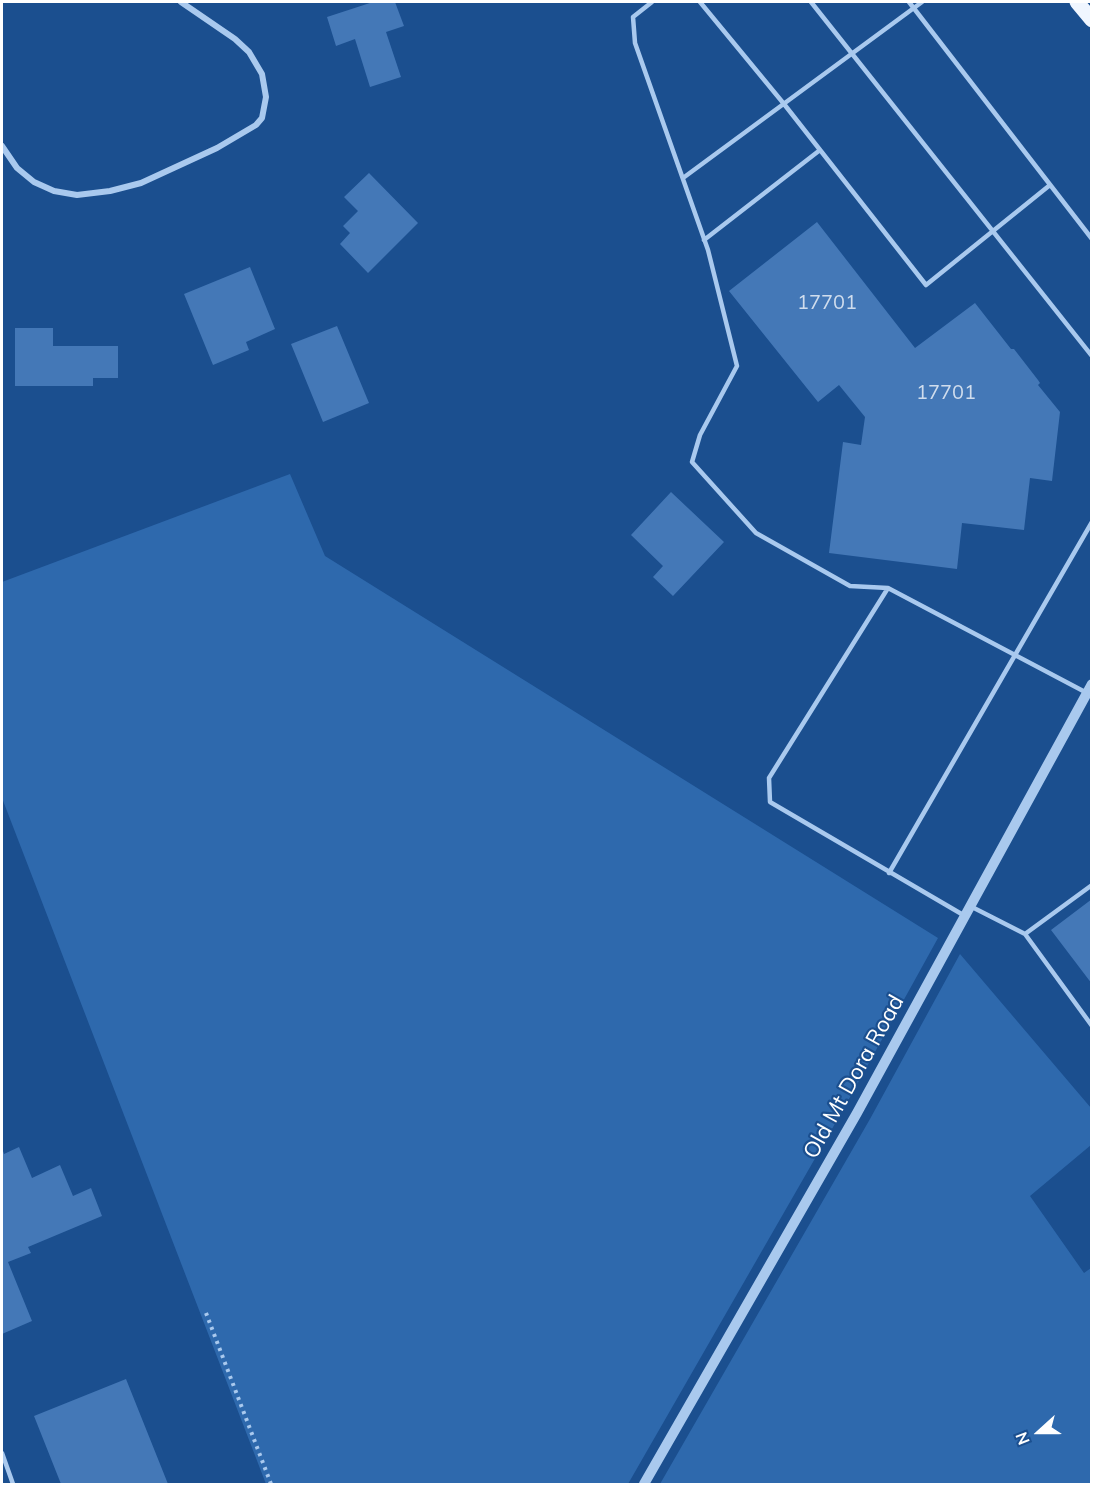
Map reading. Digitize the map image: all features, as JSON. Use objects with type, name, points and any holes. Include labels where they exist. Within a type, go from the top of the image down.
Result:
[{"type":"main road","points":[[1077,2],[1092,20]]},
{"type":"street","points":[[2,146],[17,168],[34,182],[54,191],[77,195],[110,192],[141,183],[217,148],[256,125],[262,117],[266,97],[262,74],[249,52],[235,39],[181,2]]},
{"type":"street","name":"Old Mt Dora Road","points":[[644,1485],[857,1113],[1089,688]]},
{"type":"lane","points":[[652,2],[633,17],[635,43],[704,240],[737,366],[699,435],[692,462],[756,533],[850,586],[888,588],[1015,654],[1089,688]]},
{"type":"lane","points":[[700,2],[784,104],[926,285],[1050,184]]},
{"type":"lane","points":[[811,2],[1092,356]]},
{"type":"lane","points":[[909,2],[1092,239]]},
{"type":"lane","points":[[683,178],[922,2]]},
{"type":"lane","points":[[704,240],[820,150]]},
{"type":"lane","points":[[889,873],[1092,522]]},
{"type":"lane","points":[[888,588],[769,778],[770,802],[889,873],[968,911],[1025,934],[1092,1026]]},
{"type":"lane","points":[[1025,934],[1092,885]]},
{"type":"lane","points":[[2,1453],[13,1485]]},
{"type":"path","points":[[206,1313],[270,1485]]},
{"type":"shaded area","points":[[290,474],[325,556],[938,938],[844,1108],[628,1484],[266,1484],[2,798],[2,582]]},
{"type":"shaded area","points":[[960,954],[1091,1108],[1091,1145],[1030,1196],[1084,1273],[1091,1268],[1091,1484],[660,1484],[870,1119]]},
{"type":"building","points":[[373,2],[395,2],[404,26],[386,32],[401,77],[370,87],[355,39],[336,46],[327,17]]},
{"type":"building","points":[[369,173],[418,223],[368,273],[340,244],[350,233],[343,226],[358,211],[344,197]]},
{"type":"building","points":[[817,222],[915,348],[975,303],[1011,349],[1014,349],[1040,383],[1038,385],[1060,412],[1052,481],[1030,478],[1024,530],[962,523],[957,569],[829,553],[843,442],[861,445],[865,417],[839,385],[818,402],[729,291]]},
{"type":"building","points":[[250,267],[275,329],[246,342],[249,350],[213,365],[184,294]]},
{"type":"building","points":[[337,326],[369,403],[323,422],[291,344]]},
{"type":"building","points":[[15,328],[53,328],[53,346],[118,346],[118,378],[93,378],[93,386],[15,386]]},
{"type":"building","points":[[671,492],[724,542],[673,596],[653,577],[663,566],[631,535]]},
{"type":"building","points":[[1092,899],[1092,984],[1051,930]]},
{"type":"building","points":[[19,1147],[32,1178],[60,1165],[73,1196],[91,1188],[102,1216],[28,1247],[31,1253],[8,1262],[32,1321],[2,1334],[2,1148],[4,1154]]},
{"type":"building","points":[[126,1379],[168,1484],[61,1484],[34,1416]]}]
